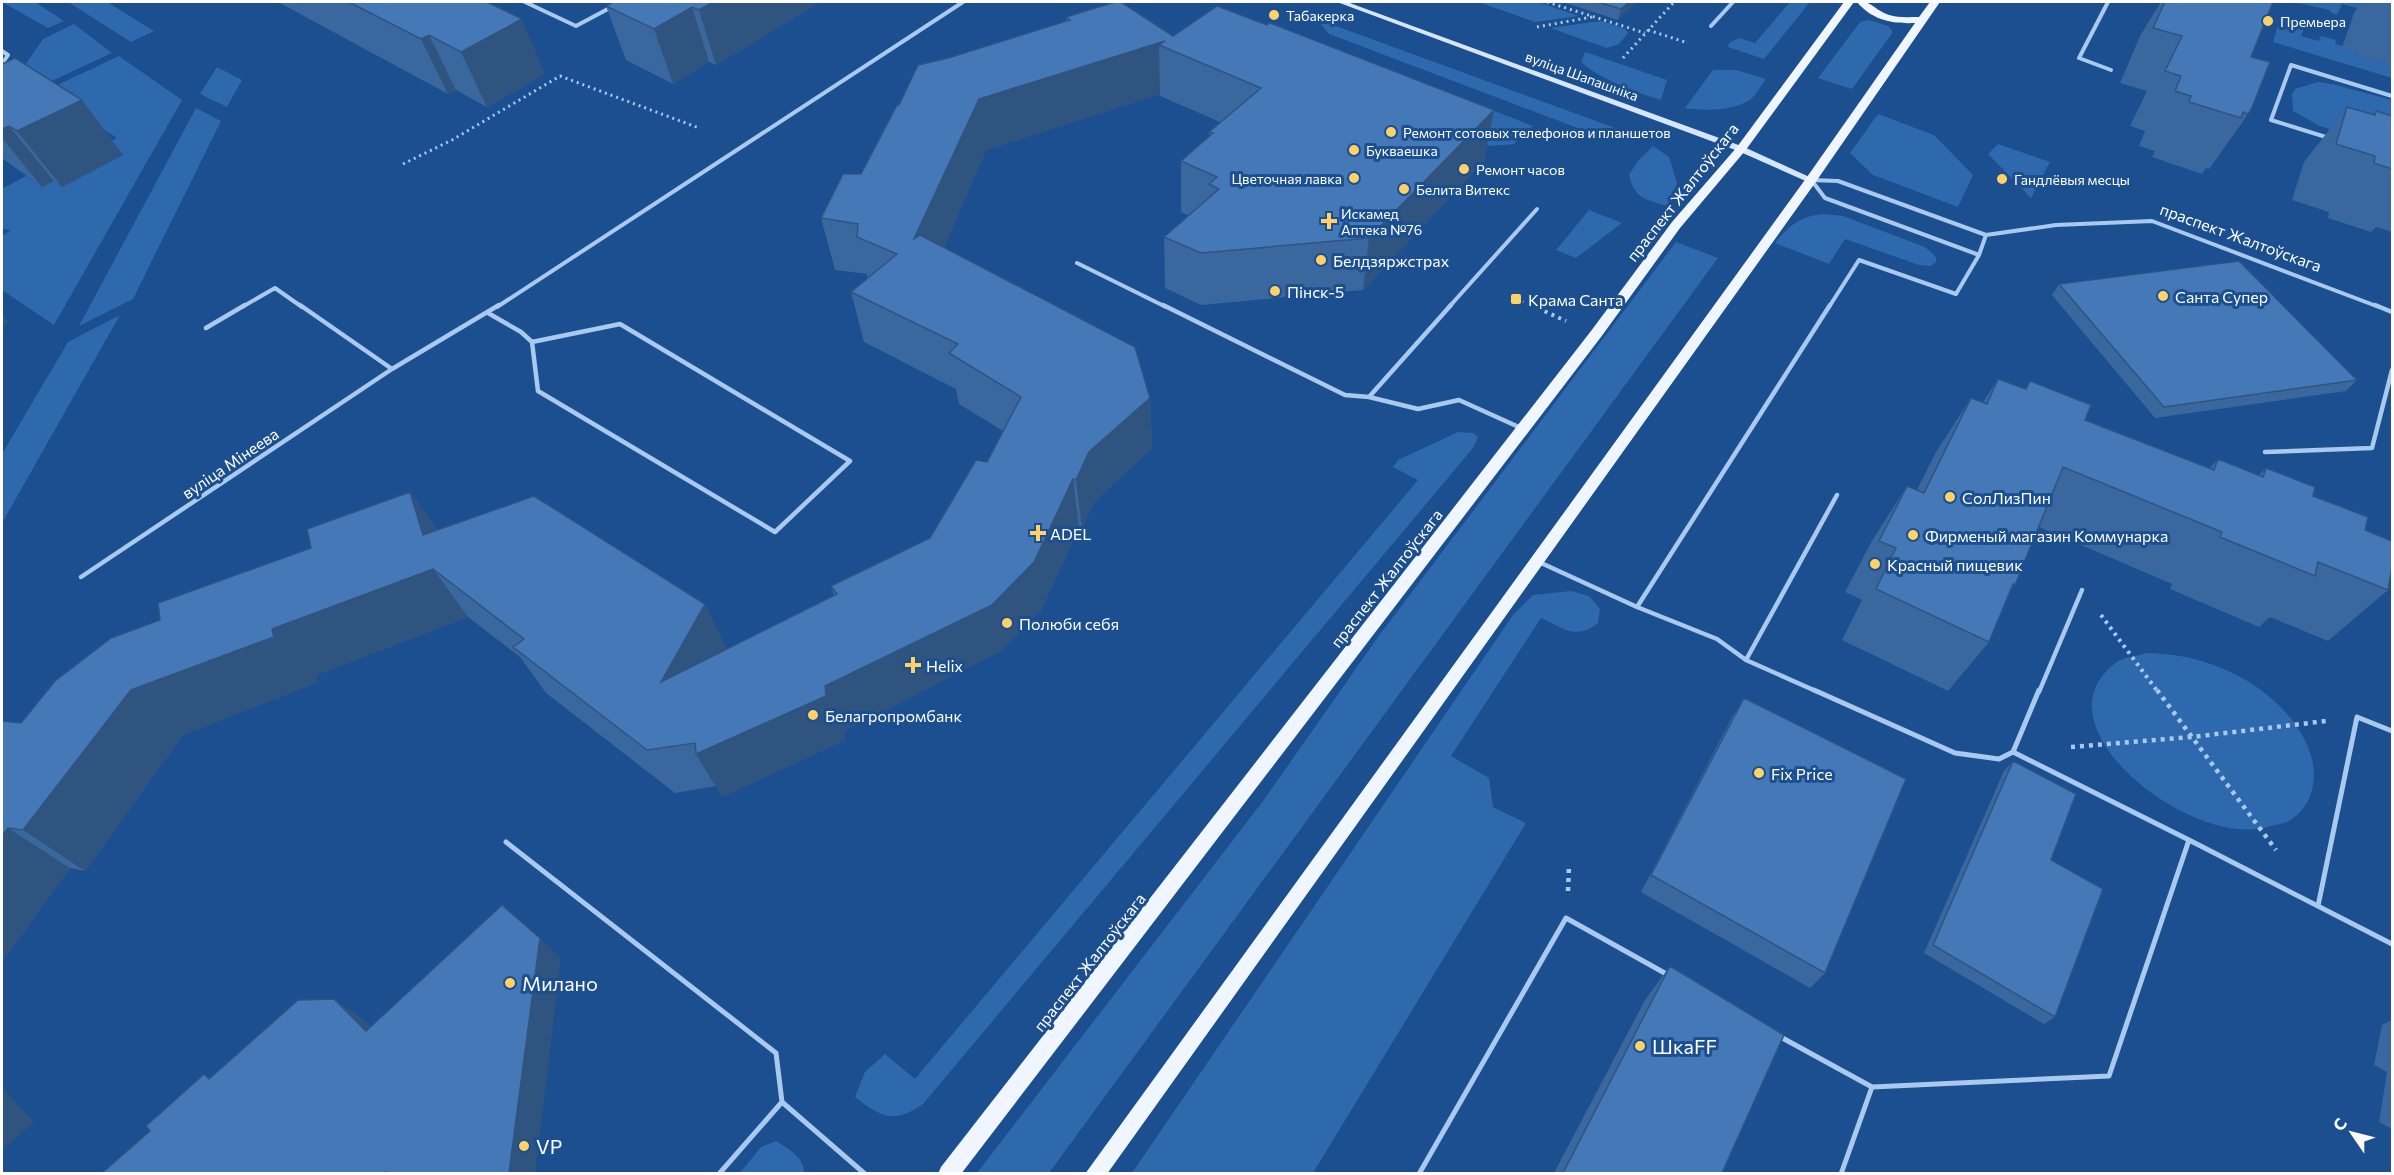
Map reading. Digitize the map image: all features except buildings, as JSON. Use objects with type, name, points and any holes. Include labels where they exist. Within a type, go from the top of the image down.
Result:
[{"type":"main road","name":"праспект Жалтоўскага","points":[[948,1173],[1596,334],[1676,225],[1740,149],[1849,2]]},
{"type":"main road","points":[[1862,2],[1875,15],[1897,21],[1922,20]]},
{"type":"main road","points":[[1095,1173],[1811,180],[1935,2]]},
{"type":"street","name":"вуліца Шапашніка","points":[[1341,2],[1740,149],[1811,180]]},
{"type":"lane","points":[[525,2],[576,26],[621,2]]},
{"type":"lane","name":"вуліца Мінеева","points":[[81,577],[392,369],[488,313],[963,2]]},
{"type":"lane","points":[[1712,26],[1733,2]]},
{"type":"lane","points":[[2108,2],[2079,58],[2111,70]]},
{"type":"lane","points":[[2,51],[8,55],[2,64]]},
{"type":"lane","points":[[2337,141],[2271,120],[2291,65],[2392,96]]},
{"type":"lane","points":[[1637,607],[1859,260],[1956,294],[1979,255],[1986,235],[1839,181],[1811,180]]},
{"type":"lane","points":[[1811,180],[1825,198],[1979,255]]},
{"type":"lane","points":[[1369,397],[1537,209]]},
{"type":"lane","name":"праспект Жалтоўскага","points":[[1986,235],[2056,225],[2151,221],[2392,312]]},
{"type":"lane","points":[[1077,263],[1345,395],[1369,397],[1418,409],[1459,400],[1523,429]]},
{"type":"lane","points":[[206,328],[275,288],[392,369]]},
{"type":"lane","points":[[488,313],[521,332],[532,342],[538,391],[775,532],[850,461],[620,324],[532,342]]},
{"type":"lane","points":[[2265,452],[2372,447],[2392,370]]},
{"type":"lane","points":[[1746,660],[1837,495]]},
{"type":"lane","points":[[1537,561],[1637,607],[1718,639],[1746,660],[1954,753],[1999,759],[2013,752],[2082,590]]},
{"type":"lane","points":[[2318,906],[2357,717],[2392,731]]},
{"type":"lane","points":[[2013,752],[2392,944]]},
{"type":"lane","points":[[1770,1031],[1872,1087],[2109,1076],[2189,840]]},
{"type":"lane","points":[[506,842],[776,1053],[782,1102],[865,1173]]},
{"type":"lane","points":[[1419,1173],[1566,918],[1678,980]]},
{"type":"lane","points":[[1841,1173],[1872,1087]]},
{"type":"lane","points":[[719,1173],[782,1102]]},
{"type":"path","points":[[1547,2],[1645,33]]},
{"type":"path","points":[[1623,58],[1674,2]]},
{"type":"path","points":[[1537,27],[1594,17]]},
{"type":"path","points":[[404,164],[452,140],[560,76],[699,128]]},
{"type":"path","points":[[1516,299],[1596,334]]},
{"type":"path","points":[[2082,590],[2283,859]]},
{"type":"path","points":[[2013,752],[2192,737],[2357,717]]},
{"type":"shaded area","points":[[2,2],[35,2],[64,21],[48,28]]},
{"type":"shaded area","points":[[68,2],[107,2],[154,31],[131,42]]},
{"type":"shaded area","points":[[1478,2],[1538,2],[1579,16],[1535,22]]},
{"type":"shaded area","points":[[1790,2],[1810,2],[1764,59],[1728,47],[1729,43],[1739,38],[1755,43]]},
{"type":"shaded area","points":[[2293,2],[2361,2],[2374,5],[2372,12],[2342,4],[2337,15],[2330,10]]},
{"type":"shaded area","points":[[1869,20],[1888,26],[1893,32],[1852,89],[1818,78],[1860,22]]},
{"type":"shaded area","points":[[1601,21],[1625,29],[1628,33],[1619,44],[1607,48],[1550,28]]},
{"type":"shaded area","points":[[1325,22],[1629,133],[1620,139],[1607,139],[1329,34],[1321,24]]},
{"type":"shaded area","points":[[2279,22],[2304,29],[2301,36],[2319,41],[2321,36],[2336,40],[2335,44],[2357,50],[2356,55],[2392,66],[2392,78],[2273,42]]},
{"type":"shaded area","points":[[74,24],[112,53],[2,104],[2,99],[43,39]]},
{"type":"shaded area","points":[[1585,52],[1667,80],[1661,100],[1598,74],[1581,62]]},
{"type":"shaded area","points":[[119,56],[182,100],[54,325],[2,290],[2,236],[11,230],[2,229],[2,189],[26,176],[42,187],[54,181],[62,187],[123,155],[106,144],[117,138],[94,123],[2,111]]},
{"type":"shaded area","points":[[217,67],[242,80],[227,107],[200,94]]},
{"type":"shaded area","points":[[1713,70],[1736,70],[1766,79],[1751,99],[1737,106],[1710,110],[1685,108]]},
{"type":"shaded area","points":[[2318,82],[2392,100],[2392,148],[2320,126],[2293,111],[2292,94],[2295,89]]},
{"type":"shaded area","points":[[1435,88],[1533,126],[1514,144],[1490,146],[1456,134]]},
{"type":"shaded area","points":[[196,108],[221,121],[133,299],[79,326]]},
{"type":"shaded area","points":[[1878,114],[1934,135],[1973,175],[1958,207],[1873,175],[1850,153]]},
{"type":"shaded area","points":[[1998,144],[2050,162],[2031,198],[1988,154]]},
{"type":"shaded area","points":[[1653,146],[1669,157],[1677,183],[1667,206],[1638,194],[1629,175],[1637,162]]},
{"type":"shaded area","points":[[1589,210],[1622,223],[1576,258],[1556,250]]},
{"type":"shaded area","points":[[1823,214],[1843,216],[1925,247],[1936,257],[1936,262],[1931,266],[1919,265],[1845,239],[1829,264],[1775,243],[1796,223],[1808,217]]},
{"type":"shaded area","points":[[1676,242],[1718,258],[1049,1173],[977,1173],[1263,801],[1378,637]]},
{"type":"shaded area","points":[[120,315],[2,523],[2,454],[68,342]]},
{"type":"shaded area","points":[[1458,432],[1473,433],[1478,437],[1473,448],[923,1104],[904,1114],[888,1116],[873,1110],[855,1097],[865,1072],[885,1054],[915,1079],[1418,480],[1393,467],[1398,460]]},
{"type":"shaded area","points":[[1571,591],[1589,596],[1600,609],[1598,623],[1576,632],[1563,629],[1541,618],[1451,756],[1489,778],[1493,807],[1526,823],[1313,1173],[1132,1173],[1513,615],[1533,595]]},
{"type":"shaded area","points":[[2147,653],[2184,657],[2219,667],[2256,687],[2284,711],[2306,742],[2312,758],[2314,776],[2310,797],[2296,816],[2287,822],[2267,827],[2235,829],[2199,819],[2163,801],[2131,776],[2106,747],[2093,717],[2095,688],[2117,662]]},
{"type":"shaded area","points":[[776,1141],[799,1158],[804,1173],[740,1173],[761,1147]]},
{"type":"place","name":"Табакерка","points":[[1274,15]]},
{"type":"place","name":"Премьера","points":[[2268,21]]},
{"type":"place","name":"Ремонт сотовых телефонов и планшетов","points":[[1391,132]]},
{"type":"place","name":"Букваешка","points":[[1354,150]]},
{"type":"place","name":"Ремонт часов","points":[[1464,169]]},
{"type":"place","name":"Цветочная лавка","points":[[1354,178]]},
{"type":"place","name":"Гандлёвыя месцы","points":[[2002,179]]},
{"type":"place","name":"Белита Витекс","points":[[1404,189]]},
{"type":"place","name":"Искамед Аптека №76","points":[[1329,221]]},
{"type":"place","name":"Белдзяржстрах","points":[[1321,260]]},
{"type":"place","name":"Пінск-5","points":[[1275,291]]},
{"type":"place","name":"Санта Супер","points":[[2163,296]]},
{"type":"place","name":"Крама Санта","points":[[1516,299]]},
{"type":"place","name":"СолЛизПин","points":[[1950,497]]},
{"type":"place","name":"ADEL","points":[[1038,533]]},
{"type":"place","name":"Фирменый магазин Коммунарка","points":[[1913,535]]},
{"type":"place","name":"Красный пищевик","points":[[1875,564]]},
{"type":"place","name":"Полюби себя","points":[[1007,623]]},
{"type":"place","name":"Helix","points":[[913,665]]},
{"type":"place","name":"Белагропромбанк","points":[[813,715]]},
{"type":"place","name":"Fix Price","points":[[1759,773]]},
{"type":"place","name":"Милано","points":[[510,983]]},
{"type":"place","name":"ШкаFF","points":[[1640,1046]]},
{"type":"place","name":"VP","points":[[524,1146]]}]
